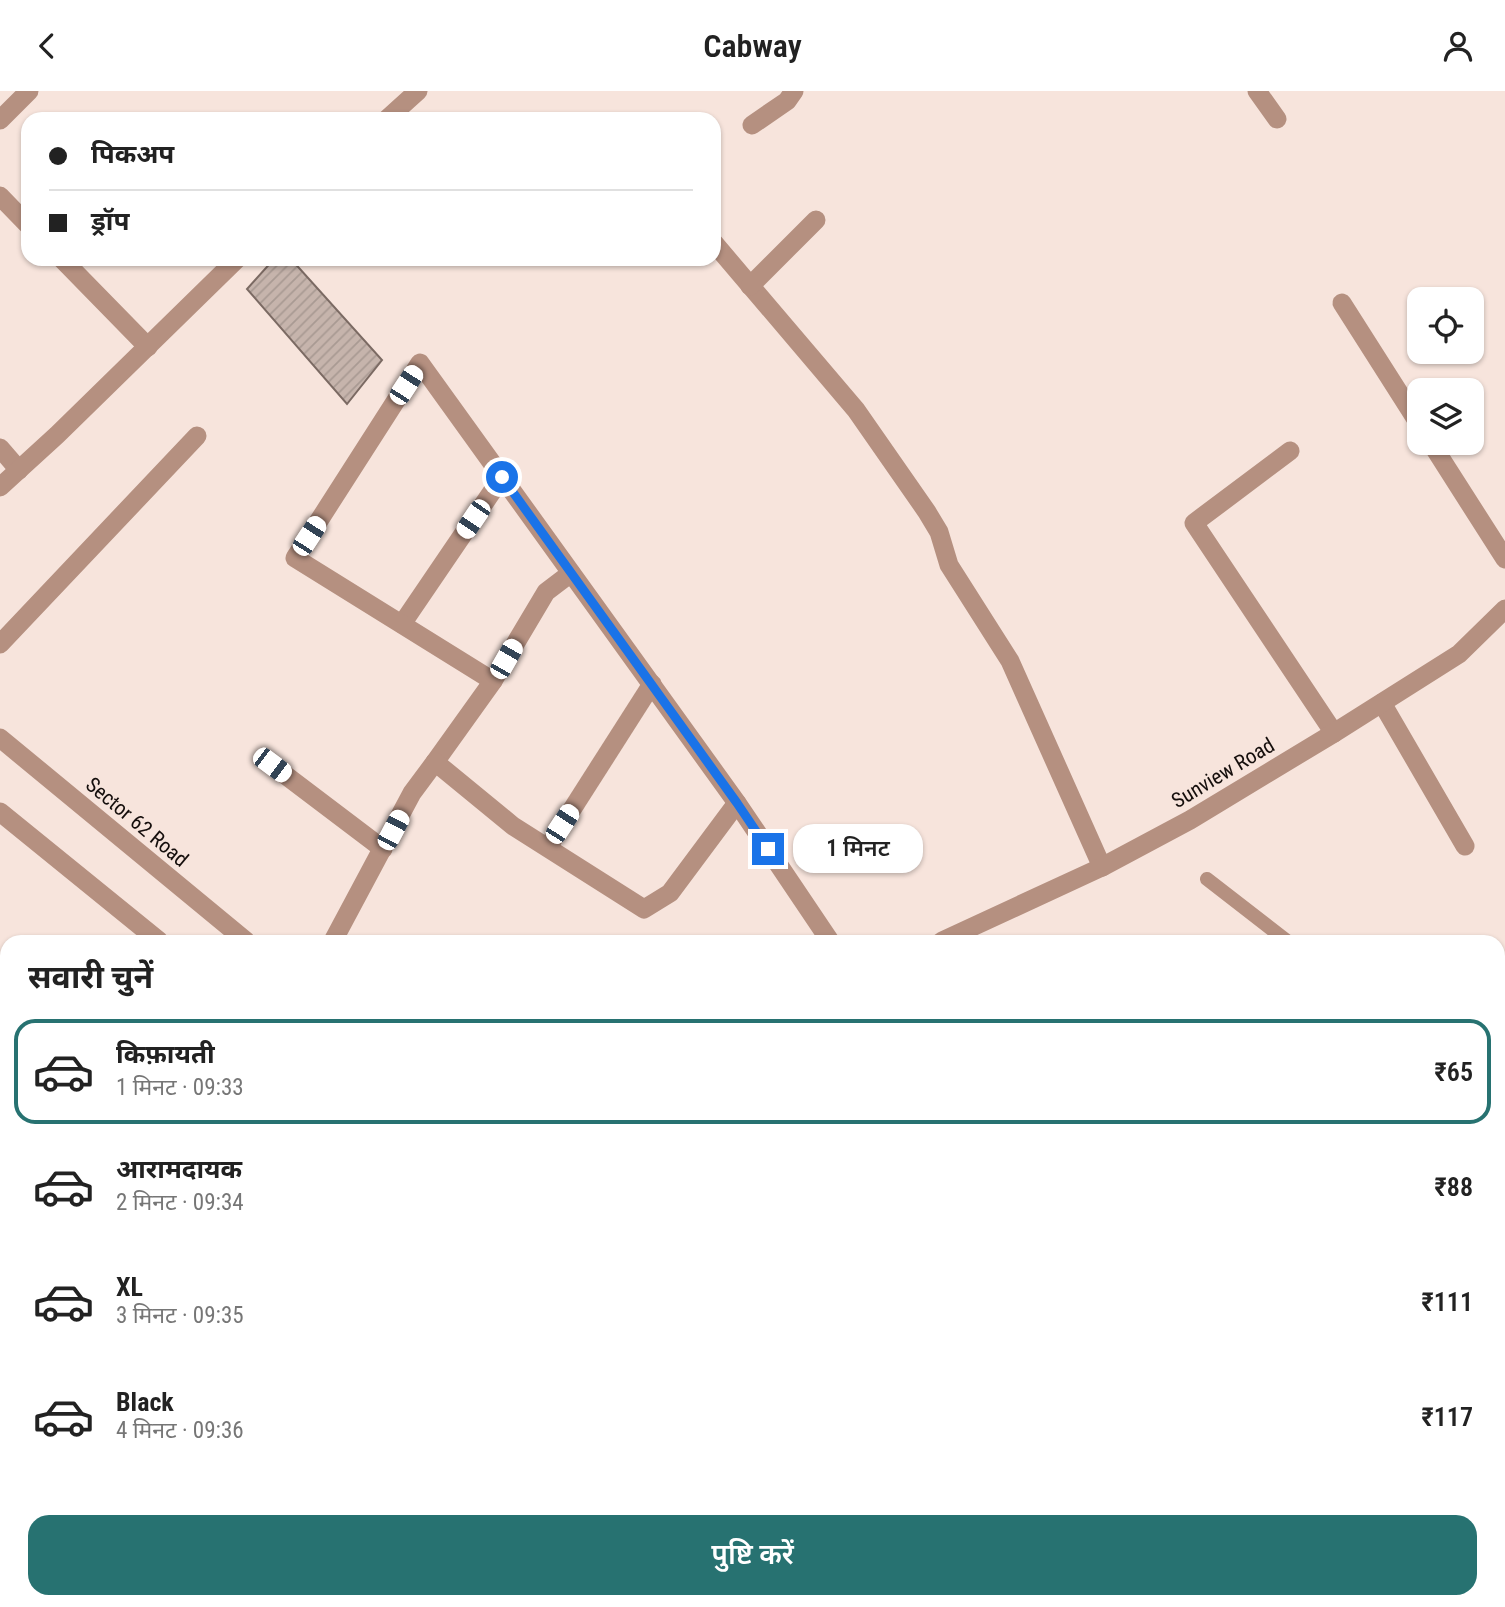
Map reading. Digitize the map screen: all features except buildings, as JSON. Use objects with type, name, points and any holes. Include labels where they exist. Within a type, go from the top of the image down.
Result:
[{"type":"street","points":[[0,120],[29,91]]},
{"type":"street","points":[[395,112],[418,91]]},
{"type":"street","points":[[752,125],[787,101],[794,91]]},
{"type":"street","points":[[1257,91],[1277,119]]},
{"type":"street","points":[[0,197],[21,218]]},
{"type":"street","points":[[750,286],[816,220]]},
{"type":"street","points":[[721,251],[856,410],[928,512],[939,532],[949,565],[1010,661],[1102,867]]},
{"type":"street","points":[[68,266],[148,347]]},
{"type":"street","points":[[0,487],[230,266]]},
{"type":"street","points":[[1342,303],[1407,405]]},
{"type":"street","points":[[493,681],[295,558],[420,363],[737,803],[826,935]]},
{"type":"street","points":[[0,645],[197,436]]},
{"type":"street","points":[[0,448],[19,470]]},
{"type":"street","points":[[1290,451],[1194,523],[1334,733]]},
{"type":"street","points":[[1439,455],[1505,559]]},
{"type":"street","points":[[402,624],[502,477]]},
{"type":"street","points":[[336,935],[412,793],[493,681],[546,592],[571,573]]},
{"type":"street","name":"Sunview Road","points":[[955,935],[1102,867],[1190,820],[1459,654],[1505,609]]},
{"type":"street","points":[[548,847],[652,684]]},
{"type":"street","points":[[1382,703],[1465,846]]},
{"type":"street","name":"Sector 62 Road","points":[[0,738],[239,935]]},
{"type":"street","points":[[435,762],[513,825],[644,909],[670,893],[737,803]]},
{"type":"street","points":[[272,765],[383,849]]},
{"type":"street","points":[[0,811],[152,935]]},
{"type":"lane","points":[[1207,879],[1279,935]]},
{"type":"route","points":[[502,477],[768,849]]}]
